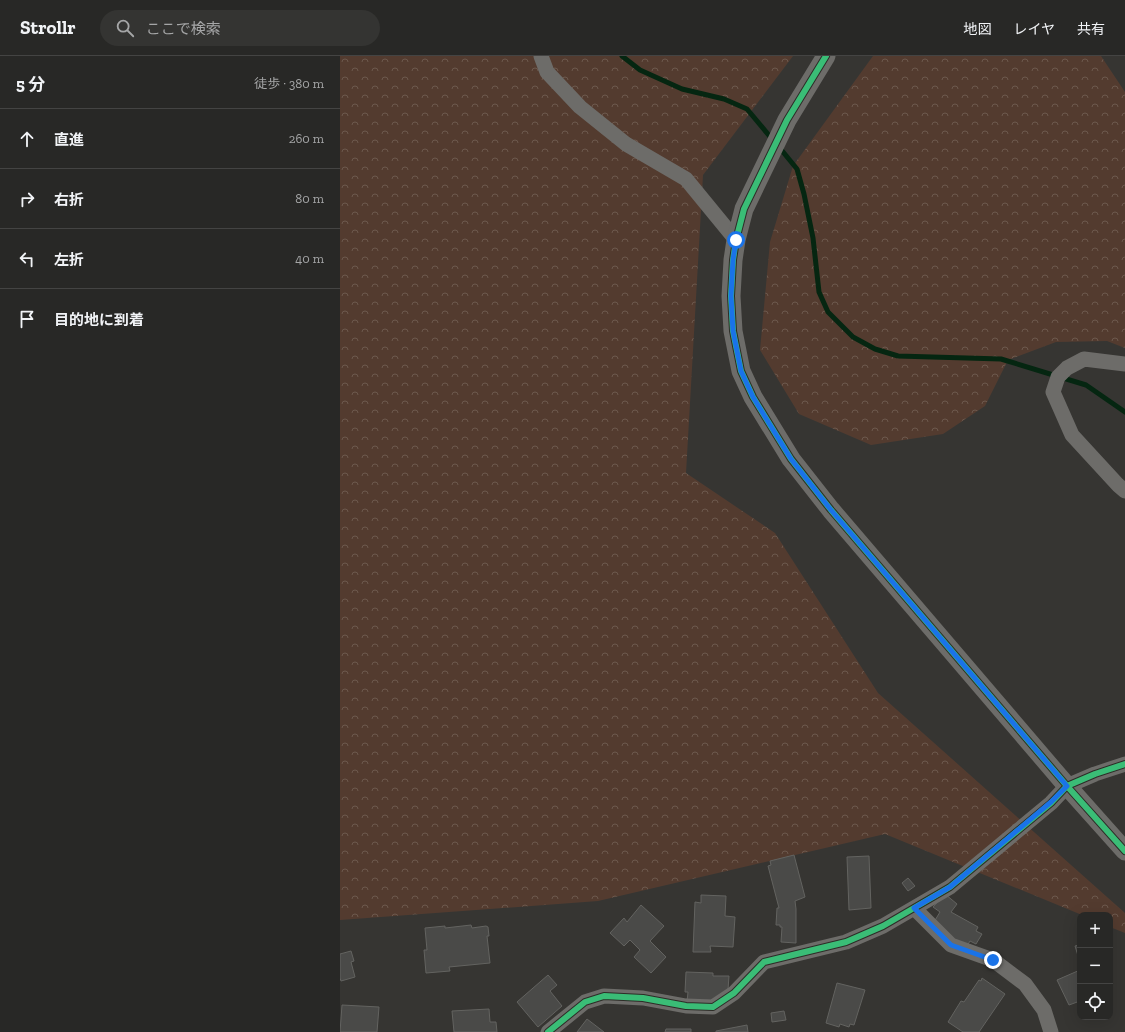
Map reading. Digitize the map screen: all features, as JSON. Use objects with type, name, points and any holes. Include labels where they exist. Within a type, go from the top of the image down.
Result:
[{"type":"street","points":[[541,56],[547,72],[580,107],[626,144],[686,179],[736,240]]},
{"type":"street","points":[[826,56],[787,120],[744,209],[736,240],[733,260],[731,296],[733,331],[741,371],[753,397],[791,459],[831,510],[1067,786],[1125,851]]},
{"type":"street","points":[[1125,364],[1084,359],[1068,368],[1058,378],[1053,392],[1072,436],[1125,491]]},
{"type":"street","points":[[548,1032],[585,1002],[604,996],[643,998],[686,1006],[713,1007],[734,993],[764,962],[846,942],[883,926],[950,887],[1051,802],[1067,786],[1095,774],[1125,764]]},
{"type":"street","points":[[914,908],[951,945],[993,960],[1025,984],[1044,1010],[1051,1032]]},
{"type":"green space","points":[[340,56],[793,56],[703,175],[686,473],[775,533],[878,693],[1125,913],[1125,933],[1113,928],[1113,912],[1077,913],[885,834],[598,901],[340,920]]},
{"type":"green space","points":[[873,56],[1101,56],[1125,92],[1125,348],[1107,341],[1056,342],[1008,360],[985,406],[943,434],[871,445],[799,414],[760,350],[770,242],[793,166]]},
{"type":"building","points":[[794,855],[805,897],[795,901],[796,943],[781,942],[782,927],[780,927],[780,925],[776,925],[777,908],[779,908],[768,866],[771,865],[770,861]]},
{"type":"building","points":[[869,856],[871,908],[849,910],[847,857]]},
{"type":"building","points":[[908,878],[915,886],[908,891],[902,883]]},
{"type":"building","points":[[945,894],[957,904],[951,912],[978,927],[976,931],[982,934],[976,944],[970,941],[967,946],[931,927],[940,912],[933,907]]},
{"type":"building","points":[[701,895],[726,896],[725,916],[735,917],[733,947],[710,946],[711,952],[693,952],[695,902],[701,903]]},
{"type":"building","points":[[641,905],[664,926],[650,941],[666,957],[651,973],[634,957],[640,950],[630,940],[624,946],[610,933],[624,918],[627,922]]},
{"type":"building","points":[[471,925],[472,928],[488,927],[489,936],[487,936],[490,963],[449,967],[450,971],[426,973],[424,950],[427,950],[425,928],[445,926],[445,928]]},
{"type":"building","points":[[351,951],[354,961],[351,962],[355,977],[341,981],[340,954]]},
{"type":"building","points":[[1077,971],[1077,1002],[1069,1005],[1057,980]]},
{"type":"building","points":[[686,972],[713,973],[713,976],[729,976],[727,1003],[687,1002],[688,992],[685,992]]},
{"type":"building","points":[[548,975],[557,985],[550,991],[562,1006],[538,1027],[517,1002]]},
{"type":"building","points":[[982,978],[1005,994],[979,1032],[963,1032],[948,1022],[961,1001],[964,1002]]},
{"type":"building","points":[[837,983],[865,990],[854,1025],[850,1024],[849,1027],[840,1024],[839,1027],[826,1023]]},
{"type":"building","points":[[342,1005],[379,1007],[377,1032],[340,1032]]},
{"type":"building","points":[[489,1009],[490,1022],[496,1022],[497,1032],[454,1032],[452,1011]]},
{"type":"building","points":[[784,1011],[786,1020],[772,1022],[771,1013]]},
{"type":"building","points":[[587,1019],[604,1032],[577,1032]]},
{"type":"building","points":[[747,1025],[748,1032],[716,1032],[716,1031]]},
{"type":"building","points":[[666,1029],[691,1029],[691,1032],[665,1032]]},
{"type":"waterway","points":[[622,56],[640,70],[682,89],[724,99],[747,109],[772,139]]},
{"type":"waterway","points":[[779,147],[797,169],[804,194],[813,238],[819,292],[828,312],[853,337],[875,349],[898,356],[1001,359],[1086,385],[1125,412]]},
{"type":"cycle path","points":[[826,56],[787,120],[744,209],[736,240],[733,260],[731,296],[733,331],[741,371],[753,397],[791,459],[831,510],[1067,786],[1125,851]]},
{"type":"cycle path","points":[[548,1032],[585,1002],[604,996],[643,998],[686,1006],[713,1007],[734,993],[764,962],[846,942],[883,926],[950,887],[1051,803],[1067,786],[1095,774],[1125,764]]},
{"type":"route","points":[[736,240],[733,260],[731,296],[733,331],[741,371],[753,397],[791,459],[831,510],[1067,786],[1051,802],[950,887],[914,908],[951,945],[993,960]]}]
